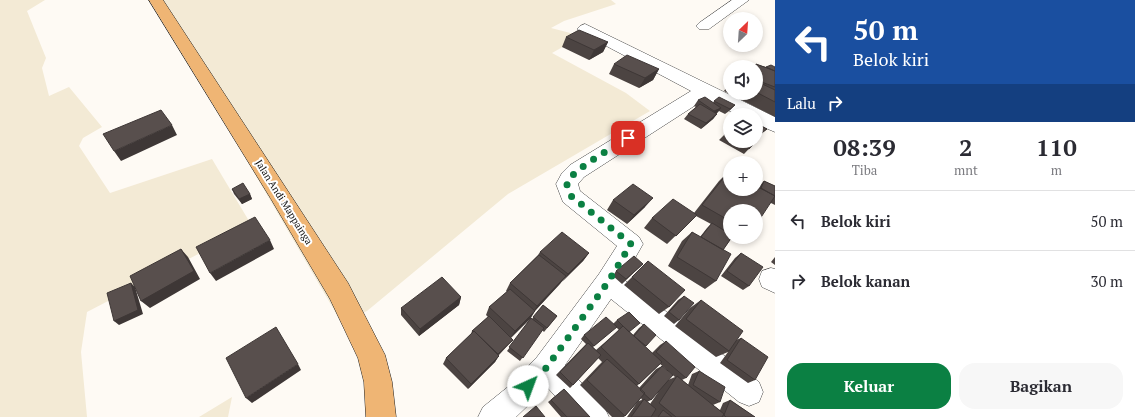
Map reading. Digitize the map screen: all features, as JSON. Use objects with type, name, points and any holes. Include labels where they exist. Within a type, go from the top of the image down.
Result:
[{"type":"main road","name":"Jalan Andi Mappainga","points":[[156,0],[279,193],[339,291],[360,330],[370,355],[378,382],[380,417]]},
{"type":"street","points":[[704,26],[742,0]]},
{"type":"street","points":[[585,29],[739,108]]},
{"type":"street","points":[[493,417],[519,396],[547,367],[608,282],[631,244],[571,196],[567,184],[569,179],[577,171],[704,91]]},
{"type":"street","points":[[763,119],[775,125]]},
{"type":"street","points":[[608,282],[749,392]]},
{"type":"street","points":[[547,367],[594,417]]},
{"type":"shaded area","points":[[0,0],[45,0],[27,11],[46,58],[42,68],[49,96],[69,87],[102,127],[83,138],[79,146],[110,193],[212,159],[252,226],[87,312],[81,352],[87,417],[0,417]]},
{"type":"shaded area","points":[[162,0],[611,0],[616,4],[564,21],[551,28],[582,36],[552,53],[626,93],[650,111],[508,194],[367,311],[341,322],[238,145]]},
{"type":"shaded area","points":[[232,397],[228,417],[199,417]]},
{"type":"building","points":[[579,30],[608,42],[594,50],[566,37]]},
{"type":"building","points":[[627,55],[659,69],[645,78],[614,64]]},
{"type":"building","points":[[771,65],[775,67],[775,71],[766,67]]},
{"type":"building","points":[[763,67],[775,71],[775,87],[763,83]]},
{"type":"building","points":[[763,84],[775,90],[775,102],[763,96]]},
{"type":"building","points":[[705,97],[721,108],[714,111],[698,100]]},
{"type":"building","points":[[719,97],[735,105],[731,108],[728,108],[714,101]]},
{"type":"building","points":[[700,104],[717,114],[706,123],[688,114]]},
{"type":"building","points":[[161,110],[172,125],[114,151],[103,134]]},
{"type":"building","points":[[763,127],[767,129],[763,132]]},
{"type":"building","points":[[723,179],[723,196],[763,196],[763,190],[775,196],[763,214],[763,204],[723,204],[723,217],[702,205]]},
{"type":"building","points":[[764,181],[775,186],[775,196],[763,189]]},
{"type":"building","points":[[243,183],[250,194],[239,199],[232,189]]},
{"type":"building","points":[[633,184],[653,198],[634,215],[613,200]]},
{"type":"building","points":[[673,199],[697,215],[676,236],[652,218]]},
{"type":"building","points":[[255,217],[270,240],[210,273],[196,247]]},
{"type":"building","points":[[712,223],[723,230],[723,244],[727,244],[723,250],[701,237]]},
{"type":"building","points":[[562,232],[589,253],[568,274],[540,252]]},
{"type":"building","points":[[692,232],[731,254],[716,281],[677,257]]},
{"type":"building","points":[[181,249],[194,271],[141,301],[130,276]]},
{"type":"building","points":[[741,253],[763,267],[749,286],[727,271]]},
{"type":"building","points":[[539,255],[566,276],[537,306],[510,283]]},
{"type":"building","points":[[634,256],[643,264],[626,279],[616,271]]},
{"type":"building","points":[[648,261],[685,290],[669,307],[632,277]]},
{"type":"building","points":[[442,277],[461,297],[420,329],[401,308]]},
{"type":"building","points":[[131,283],[138,310],[114,321],[107,293]]},
{"type":"building","points":[[510,289],[535,311],[515,331],[489,307]]},
{"type":"building","points":[[684,296],[694,303],[679,320],[669,312]]},
{"type":"building","points":[[701,300],[743,331],[729,351],[686,319]]},
{"type":"building","points":[[543,305],[557,316],[547,328],[533,317]]},
{"type":"building","points":[[629,312],[640,323],[629,332],[617,320]]},
{"type":"building","points":[[489,316],[513,340],[498,354],[474,331],[472,331]]},
{"type":"building","points":[[606,317],[617,327],[594,346],[584,335]]},
{"type":"building","points":[[531,318],[544,328],[523,358],[509,347]]},
{"type":"building","points":[[644,324],[656,335],[646,346],[634,336]]},
{"type":"building","points":[[623,326],[662,362],[639,384],[601,347]]},
{"type":"building","points":[[276,327],[298,364],[246,398],[226,358]]},
{"type":"building","points":[[474,331],[499,356],[471,384],[446,358]]},
{"type":"building","points":[[741,338],[768,357],[755,380],[727,360]]},
{"type":"building","points":[[666,341],[695,367],[686,378],[656,352]]},
{"type":"building","points":[[588,343],[601,355],[573,385],[560,372]]},
{"type":"building","points":[[607,359],[645,393],[625,416],[587,380]]},
{"type":"building","points":[[662,366],[673,375],[651,400],[640,390]]},
{"type":"building","points":[[699,371],[725,387],[720,402],[693,385]]},
{"type":"building","points":[[677,376],[724,414],[722,417],[676,417],[659,403]]},
{"type":"building","points":[[564,389],[590,417],[567,417],[551,400]]},
{"type":"building","points":[[644,399],[656,409],[651,417],[631,417]]},
{"type":"building","points":[[730,400],[755,417],[726,417],[724,415]]},
{"type":"building","points":[[536,406],[545,417],[523,417]]},
{"type":"building","points":[[663,410],[672,417],[658,417]]},
{"type":"route","points":[[528,386],[547,367],[608,282],[631,244],[594,216],[571,196],[567,184],[572,175],[577,171],[628,138]]}]
